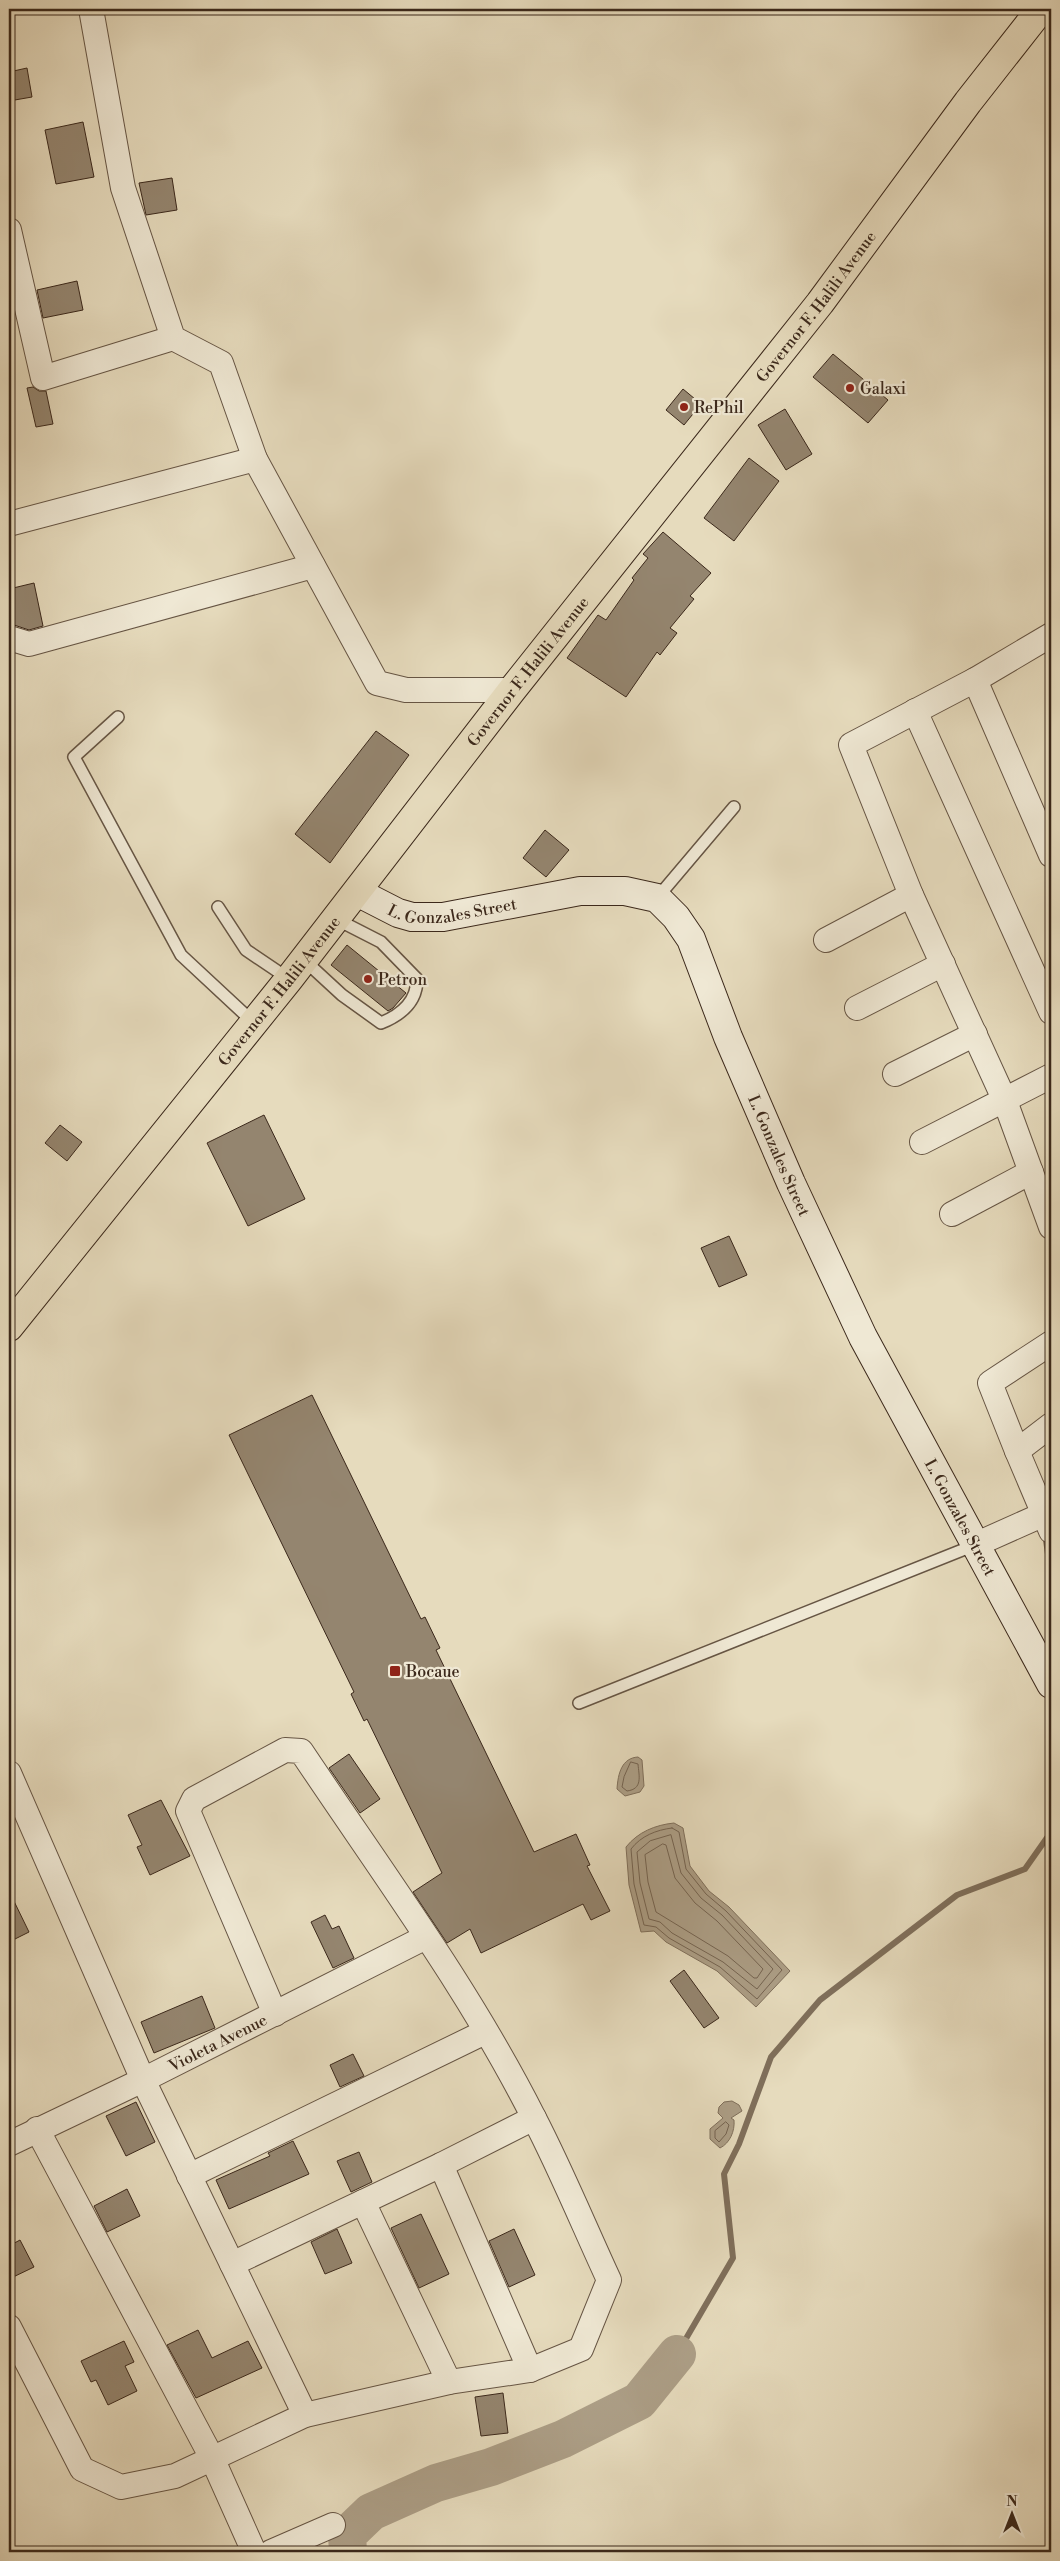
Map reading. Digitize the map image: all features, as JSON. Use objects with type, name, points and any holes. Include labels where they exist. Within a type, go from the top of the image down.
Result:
[{"type":"main road","name":"Governor F. Halili Avenue","points":[[9,1328],[336,919],[512,690],[820,303],[968,102],[1041,9]]},
{"type":"street","points":[[91,9],[123,188],[173,338],[221,363],[254,459],[377,683],[406,690],[512,690]]},
{"type":"street","points":[[9,230],[43,378],[173,338]]},
{"type":"street","points":[[9,524],[254,459]]},
{"type":"street","points":[[9,638],[28,644],[313,566]]},
{"type":"street","points":[[1050,640],[851,745],[910,894],[1004,1101],[1051,1227]]},
{"type":"street","points":[[975,680],[1051,856]]},
{"type":"street","points":[[915,711],[1051,1012]]},
{"type":"street","name":"L. Gonzales Street","points":[[357,892],[398,913],[412,917],[443,917],[580,891],[625,891],[657,898],[676,917],[691,939],[728,1037],[787,1174],[863,1337],[977,1544],[1051,1684]]},
{"type":"street","points":[[826,940],[910,894]]},
{"type":"street","points":[[857,1008],[943,964]]},
{"type":"street","points":[[895,1074],[975,1034]]},
{"type":"street","points":[[922,1142],[1051,1076]]},
{"type":"street","points":[[952,1214],[1031,1172]]},
{"type":"street","points":[[977,1544],[1049,1519],[1017,1451],[990,1383],[1051,1343]]},
{"type":"street","points":[[1017,1451],[1051,1425]]},
{"type":"street","points":[[9,2327],[82,2469],[121,2487],[175,2476],[305,2415],[449,2382],[530,2370],[581,2349],[608,2280],[534,2118],[485,2032],[426,1937],[301,1751],[285,1750],[194,1799],[188,1811],[275,2014]]},
{"type":"street","points":[[9,1773],[143,2080],[305,2415]]},
{"type":"street","name":"Violeta Avenue","points":[[9,2144],[143,2080],[426,1937]]},
{"type":"street","points":[[189,2176],[485,2032]]},
{"type":"street","points":[[232,2264],[441,2165],[534,2118]]},
{"type":"street","points":[[37,2129],[212,2458],[254,2552]]},
{"type":"street","points":[[441,2165],[530,2370]]},
{"type":"street","points":[[363,2202],[449,2382]]},
{"type":"street","points":[[271,2552],[334,2525]]},
{"type":"lane","points":[[118,717],[74,758],[181,955],[253,1022]]},
{"type":"lane","points":[[657,898],[734,807]]},
{"type":"lane","points":[[218,907],[246,950],[296,969],[342,995],[380,1023],[396,1017],[417,993],[418,979],[381,942],[336,919]]},
{"type":"lane","points":[[579,1703],[977,1544]]},
{"type":"water","points":[[638,1757],[642,1760],[644,1786],[640,1792],[625,1796],[617,1789],[618,1777],[622,1767],[628,1760]]},
{"type":"water","points":[[674,1823],[683,1828],[690,1866],[709,1891],[729,1907],[790,1971],[756,2007],[717,1971],[666,1942],[654,1931],[641,1932],[629,1885],[626,1847],[647,1830],[660,1825]]},
{"type":"water","points":[[732,2101],[739,2105],[742,2111],[731,2118],[734,2120],[733,2132],[727,2143],[720,2148],[710,2139],[710,2129],[723,2118],[718,2113],[719,2107],[724,2102]]},
{"type":"building","points":[[27,68],[32,97],[9,101],[9,72]]},
{"type":"building","points":[[83,122],[94,177],[56,184],[45,130]]},
{"type":"building","points":[[172,178],[177,210],[146,215],[139,183]]},
{"type":"building","points":[[77,281],[83,310],[43,318],[37,290]]},
{"type":"building","name":"Galaxi","points":[[833,354],[888,400],[868,423],[813,377]]},
{"type":"building","points":[[33,387],[39,391],[46,391],[53,424],[36,427],[27,388]]},
{"type":"building","name":"RePhil","points":[[683,389],[701,404],[684,425],[666,410]]},
{"type":"building","points":[[785,409],[812,454],[786,470],[758,425]]},
{"type":"building","points":[[749,458],[779,481],[734,541],[704,518]]},
{"type":"building","points":[[663,532],[711,573],[690,596],[694,599],[670,628],[677,633],[660,655],[657,652],[626,697],[567,658],[598,615],[606,620],[634,580],[632,578],[648,558],[643,554]]},
{"type":"building","points":[[34,583],[43,626],[29,630],[14,625],[9,603],[9,589]]},
{"type":"building","points":[[376,731],[409,755],[330,863],[295,834]]},
{"type":"building","points":[[545,830],[569,850],[546,877],[523,858]]},
{"type":"building","name":"Petron","points":[[347,945],[406,993],[393,1008],[388,1011],[331,965]]},
{"type":"building","points":[[264,1115],[305,1199],[248,1226],[207,1143]]},
{"type":"building","points":[[60,1125],[82,1142],[67,1161],[45,1143]]},
{"type":"building","points":[[729,1236],[747,1275],[719,1287],[701,1248]]},
{"type":"building","name":"Bocaue","points":[[312,1395],[421,1619],[425,1617],[440,1648],[436,1650],[534,1852],[576,1834],[590,1865],[587,1866],[610,1911],[591,1920],[583,1904],[481,1953],[470,1929],[447,1943],[413,1892],[442,1873],[367,1719],[364,1721],[351,1694],[354,1692],[229,1435]]},
{"type":"building","points":[[349,1754],[380,1799],[360,1813],[329,1768]]},
{"type":"building","points":[[161,1800],[190,1856],[150,1875],[137,1847],[142,1845],[128,1815]]},
{"type":"building","points":[[9,1891],[29,1932],[9,1942]]},
{"type":"building","points":[[325,1915],[332,1929],[339,1926],[354,1958],[333,1968],[311,1922]]},
{"type":"building","points":[[684,1970],[719,2018],[704,2028],[670,1981]]},
{"type":"building","points":[[202,1996],[215,2028],[154,2053],[141,2022]]},
{"type":"building","points":[[353,2054],[364,2076],[340,2087],[330,2065]]},
{"type":"building","points":[[136,2102],[155,2142],[126,2156],[106,2116]]},
{"type":"building","points":[[293,2141],[309,2174],[229,2209],[216,2180],[270,2156],[268,2153]]},
{"type":"building","points":[[359,2152],[372,2182],[351,2192],[337,2161]]},
{"type":"building","points":[[127,2189],[140,2216],[107,2232],[94,2206]]},
{"type":"building","points":[[421,2214],[449,2274],[419,2288],[391,2228]]},
{"type":"building","points":[[337,2229],[352,2263],[325,2274],[311,2242]]},
{"type":"building","points":[[514,2229],[535,2275],[509,2287],[489,2241]]},
{"type":"building","points":[[20,2240],[34,2267],[9,2279],[9,2246]]},
{"type":"building","points":[[198,2330],[212,2358],[248,2341],[262,2368],[196,2398],[167,2345]]},
{"type":"building","points":[[124,2341],[134,2362],[125,2366],[137,2391],[108,2405],[96,2380],[91,2382],[81,2361]]},
{"type":"building","points":[[503,2393],[508,2433],[481,2436],[475,2397]]},
{"type":"waterway","points":[[1046,1540],[1051,1575]]},
{"type":"waterway","points":[[677,2354],[733,2258],[724,2174],[739,2144],[771,2057],[820,2000],[957,1895],[1025,1869],[1051,1832]]},
{"type":"waterway","points":[[348,2552],[347,2535],[371,2512],[436,2483],[491,2467],[563,2439],[639,2401],[677,2354]]},
{"type":"place","name":"Galaxi","points":[[850,388]]},
{"type":"place","name":"RePhil","points":[[684,407]]},
{"type":"place","name":"Petron","points":[[368,979]]},
{"type":"place","name":"Bocaue","points":[[395,1671]]}]
